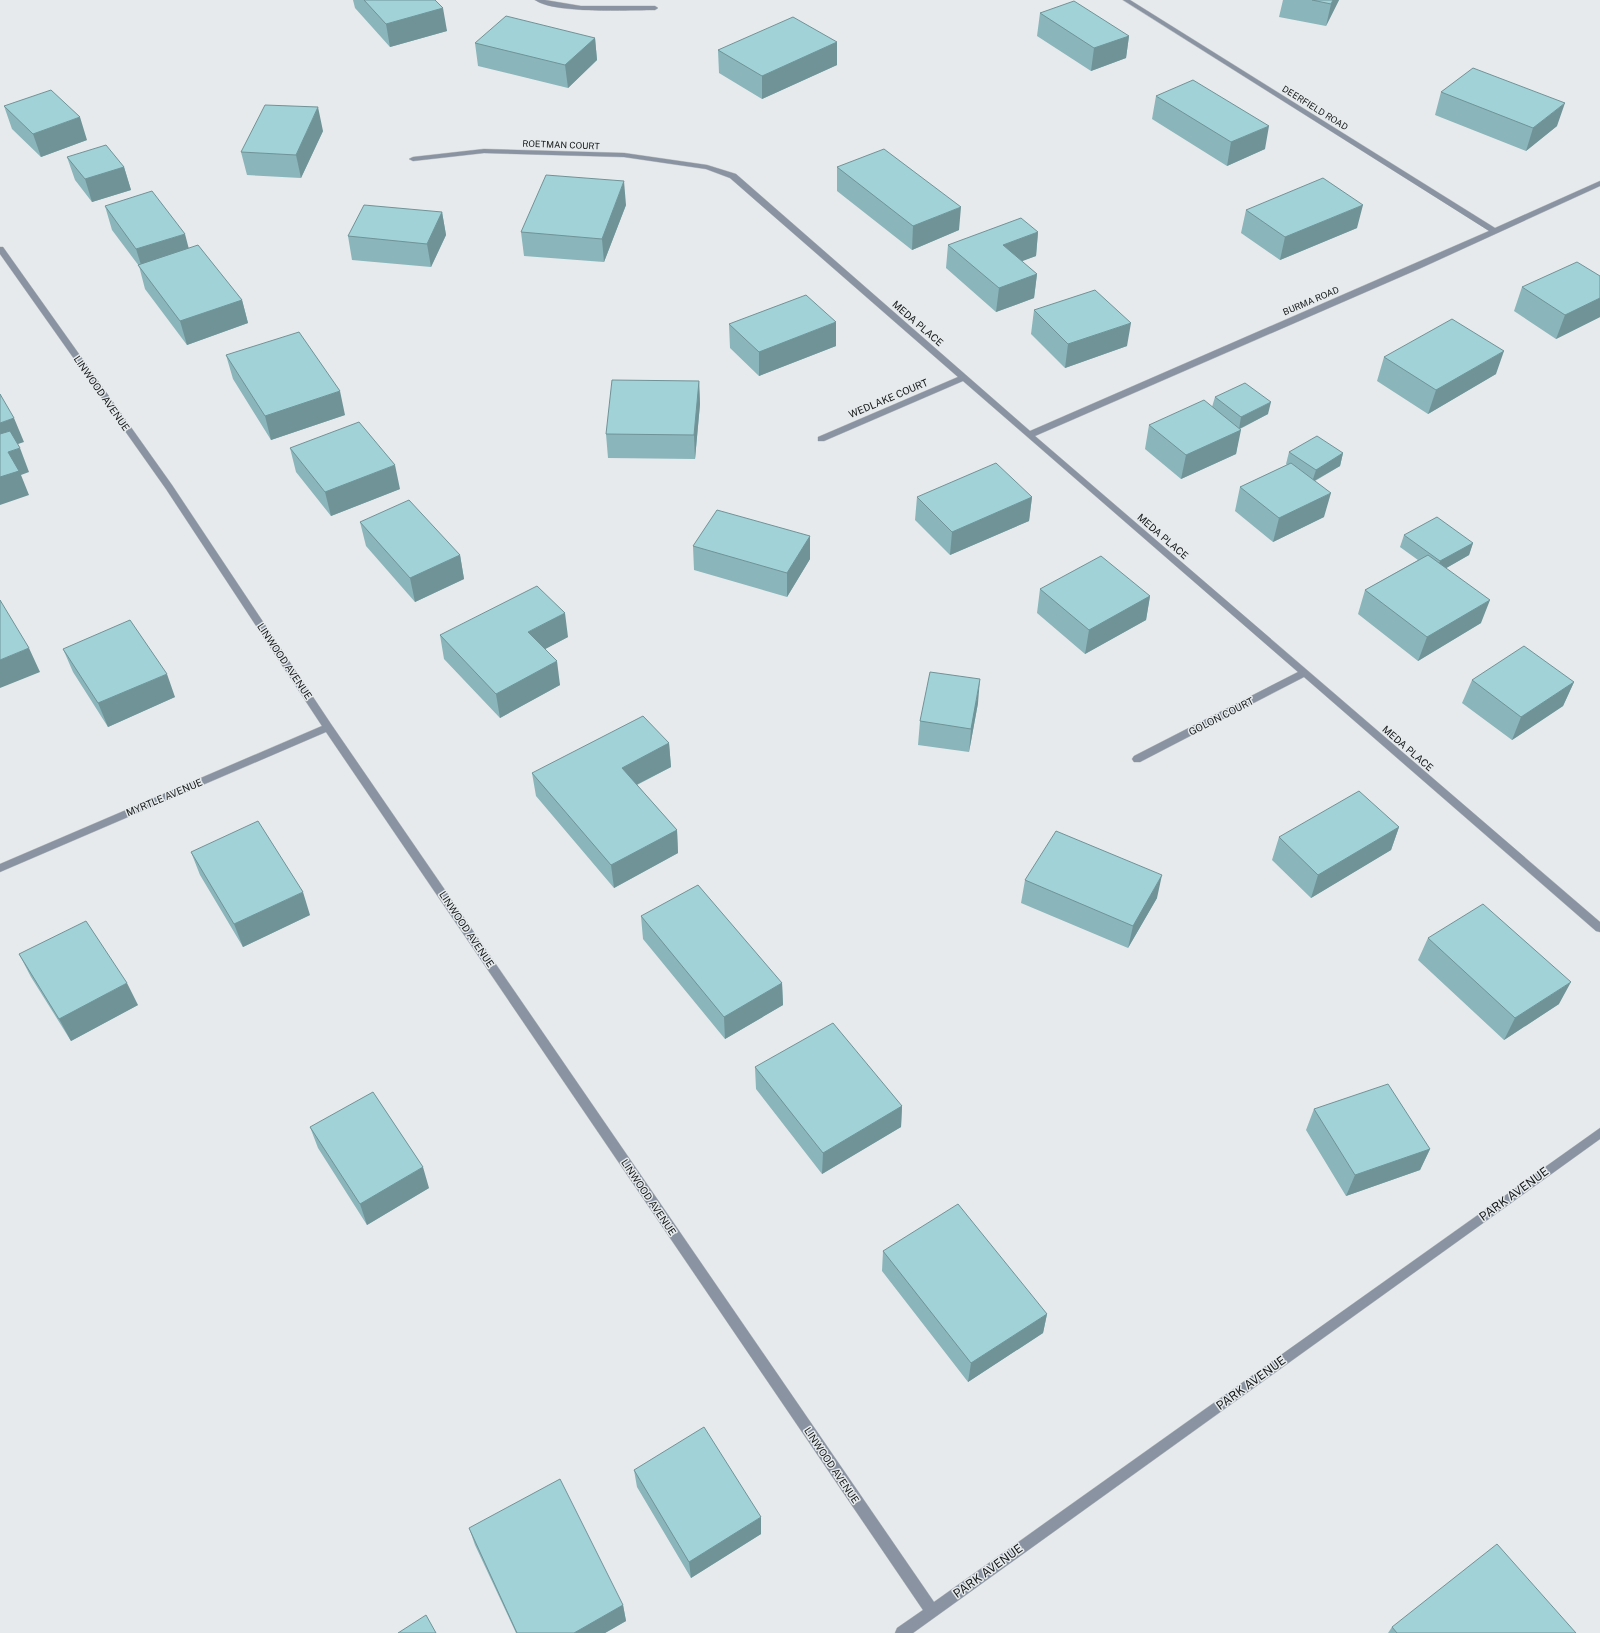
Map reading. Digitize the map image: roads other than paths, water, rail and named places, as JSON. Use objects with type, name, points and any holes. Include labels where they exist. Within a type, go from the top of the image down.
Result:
[{"type":"street","points":[[538,0],[552,4],[590,9],[655,8]]},
{"type":"street","name":"DEERFIELD ROAD","points":[[1126,0],[1495,231]]},
{"type":"street","name":"ROETMAN COURT","points":[[413,159],[484,151],[624,156],[708,167]]},
{"type":"street","name":"MEDA PLACE","points":[[708,167],[733,176],[963,378],[1600,928]]},
{"type":"street","name":"BURMA ROAD","points":[[1029,435],[1495,231],[1600,183]]},
{"type":"street","name":"LINWOOD AVENUE","points":[[0,249],[169,487],[328,727],[932,1611]]},
{"type":"street","name":"WEDLAKE COURT","points":[[820,440],[963,378]]},
{"type":"street","name":"GOLON COURT","points":[[1137,759],[1304,673]]},
{"type":"street","name":"MYRTLE AVENUE","points":[[0,868],[328,727]]},
{"type":"street","name":"PARK AVENUE","points":[[902,1633],[1600,1133]]}]
